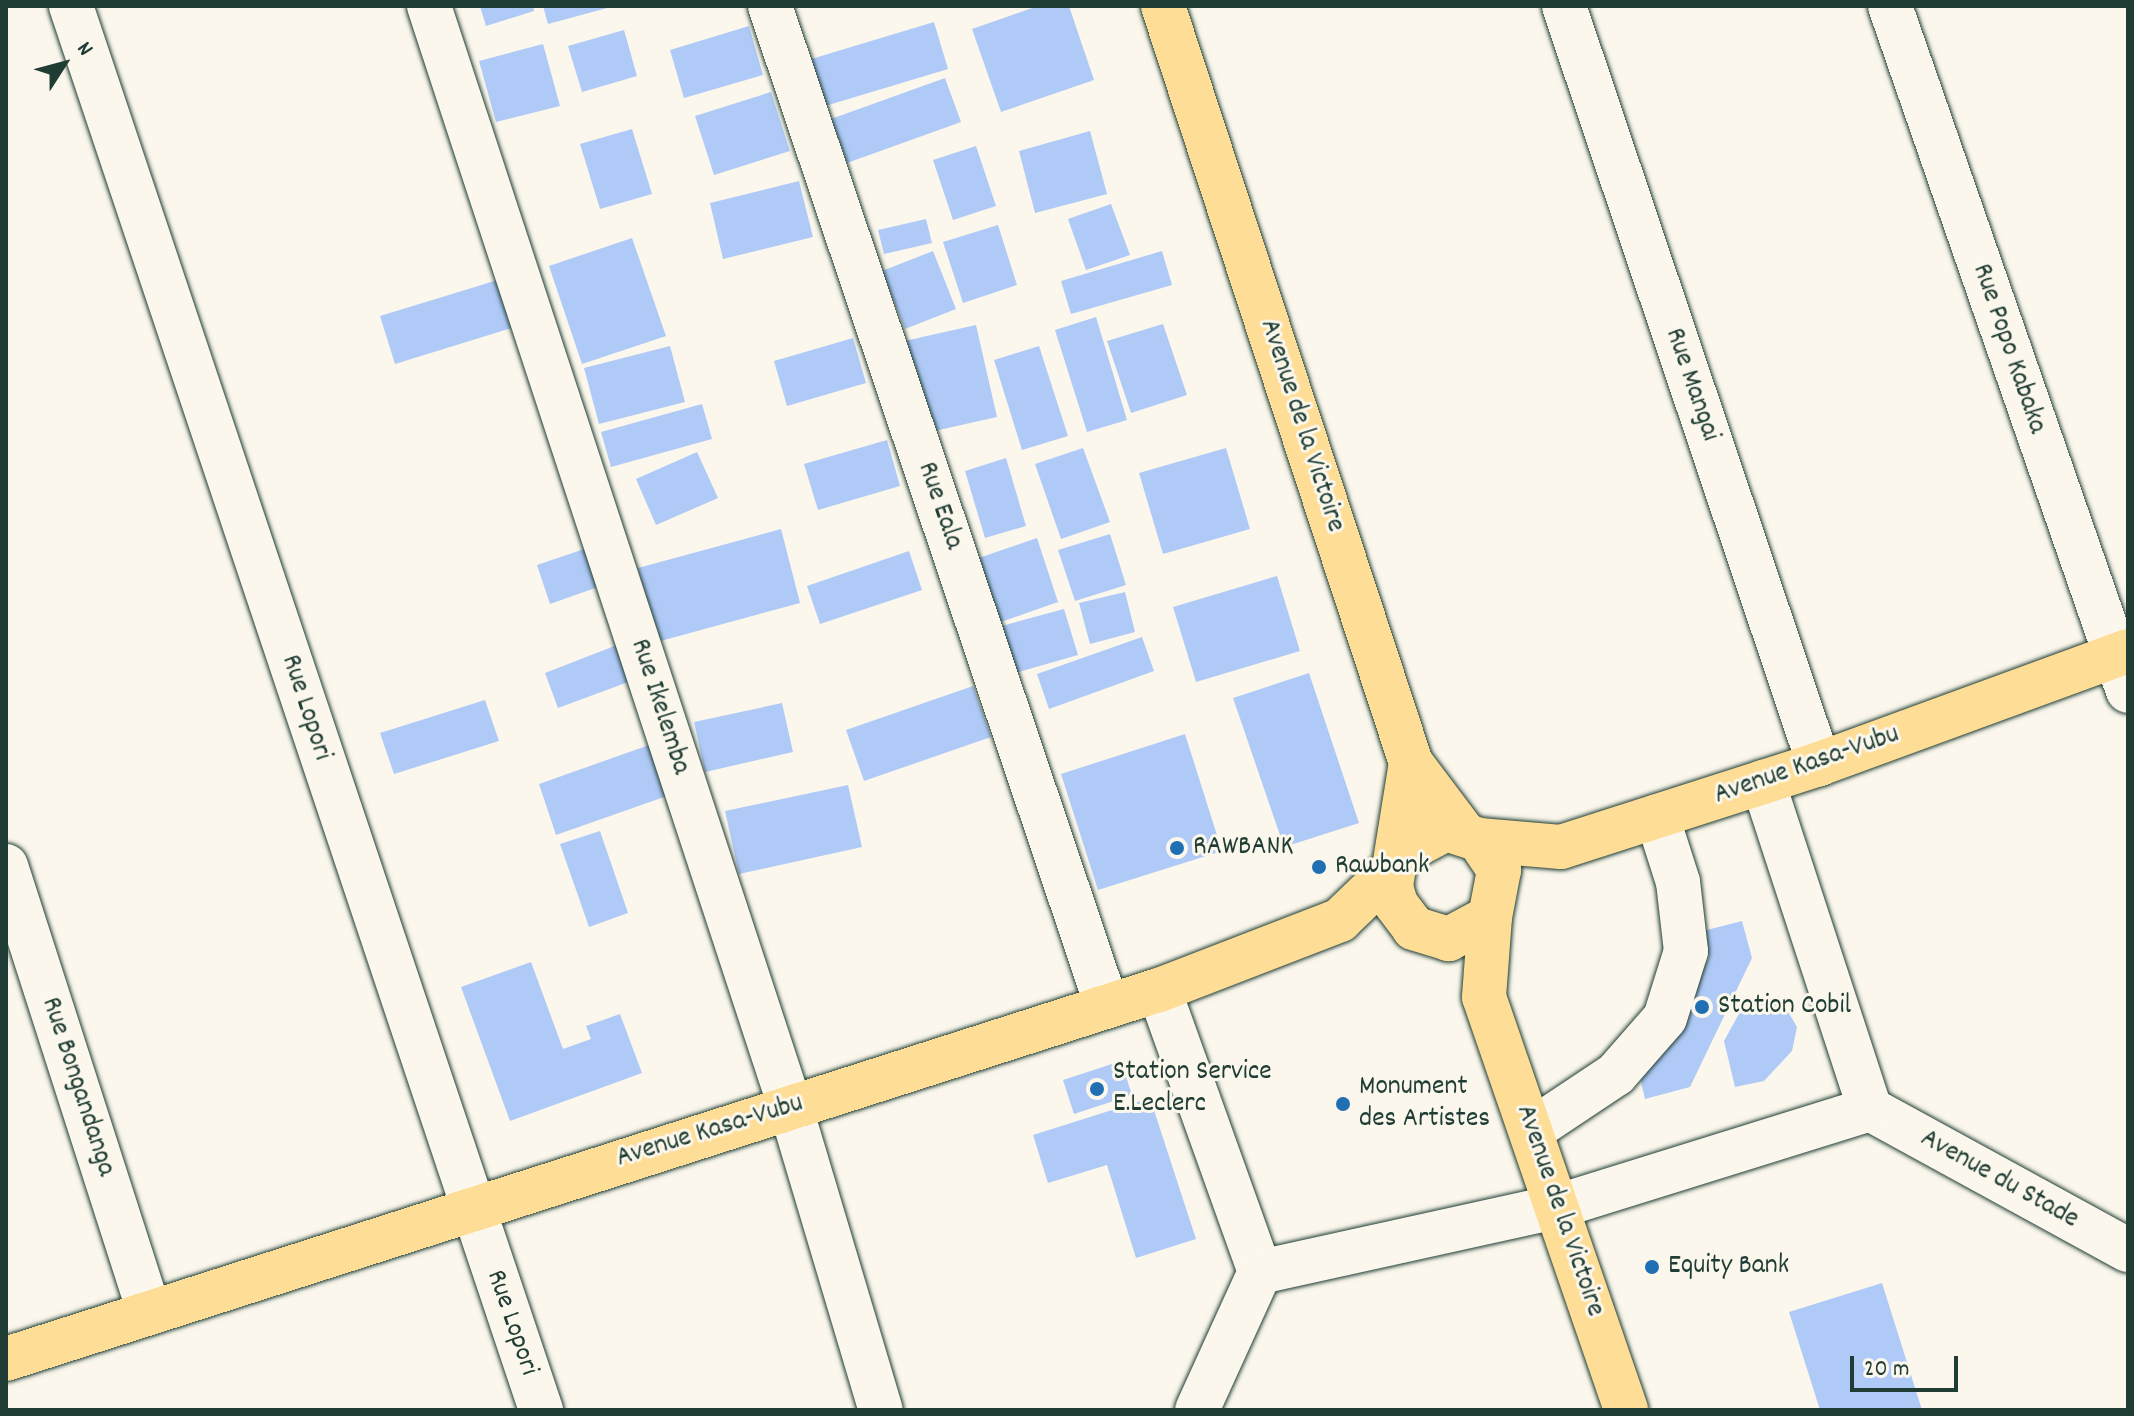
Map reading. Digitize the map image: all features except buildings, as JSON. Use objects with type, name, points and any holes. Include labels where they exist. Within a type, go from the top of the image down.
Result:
[{"type":"main road","name":"Avenue de la Victoire","points":[[1163,6],[1411,763],[1471,836]]},
{"type":"main road","name":"Avenue Kasa-Vubu","points":[[1471,836],[1561,847],[2124,666]]},
{"type":"main road","points":[[1411,763],[1398,860],[1391,886],[1415,926],[1484,997]]},
{"type":"main road","points":[[1398,860],[1429,832],[1471,836],[1492,853],[1496,902]]},
{"type":"main road","points":[[1340,920],[1415,926],[1449,939],[1561,847]]},
{"type":"main road","name":"Avenue Kasa-Vubu","points":[[6,1359],[148,1308],[471,1205],[791,1109],[1159,990],[1340,920],[1398,860]]},
{"type":"main road","name":"Avenue de la Victoire","points":[[1496,902],[1484,997],[1559,1206],[1626,1410]]},
{"type":"street","name":"Rue Lopori","points":[[71,6],[541,1410]]},
{"type":"street","name":"Rue Ikelemba","points":[[429,6],[791,1109],[881,1410]]},
{"type":"street","name":"Rue Eala","points":[[770,6],[1107,1006]]},
{"type":"street","name":"Rue Mangai","points":[[1564,6],[1819,764]]},
{"type":"street","name":"Rue Popo Kabaka","points":[[1890,6],[2124,666]]},
{"type":"street","points":[[1260,1272],[1559,1206],[1870,1109],[1763,782]]},
{"type":"street","points":[[1532,1130],[1616,1074],[1665,1018],[1686,951],[1678,882],[1657,816]]},
{"type":"street","name":"Rue Bongandanga","points":[[6,866],[148,1308]]},
{"type":"street","points":[[1159,990],[1260,1272],[1197,1410]]},
{"type":"street","name":"Avenue du Stade","points":[[1870,1109],[2128,1250]]},
{"type":"place","name":"RAWBANK","points":[[1177,848]]},
{"type":"place","name":"Rawbank","points":[[1319,867]]},
{"type":"place","name":"Station Cobil","points":[[1702,1007]]},
{"type":"place","name":"Station Service E.Leclerc","points":[[1097,1089]]},
{"type":"place","name":"Monument des Artistes","points":[[1343,1104]]},
{"type":"place","name":"Equity Bank","points":[[1652,1267]]}]
